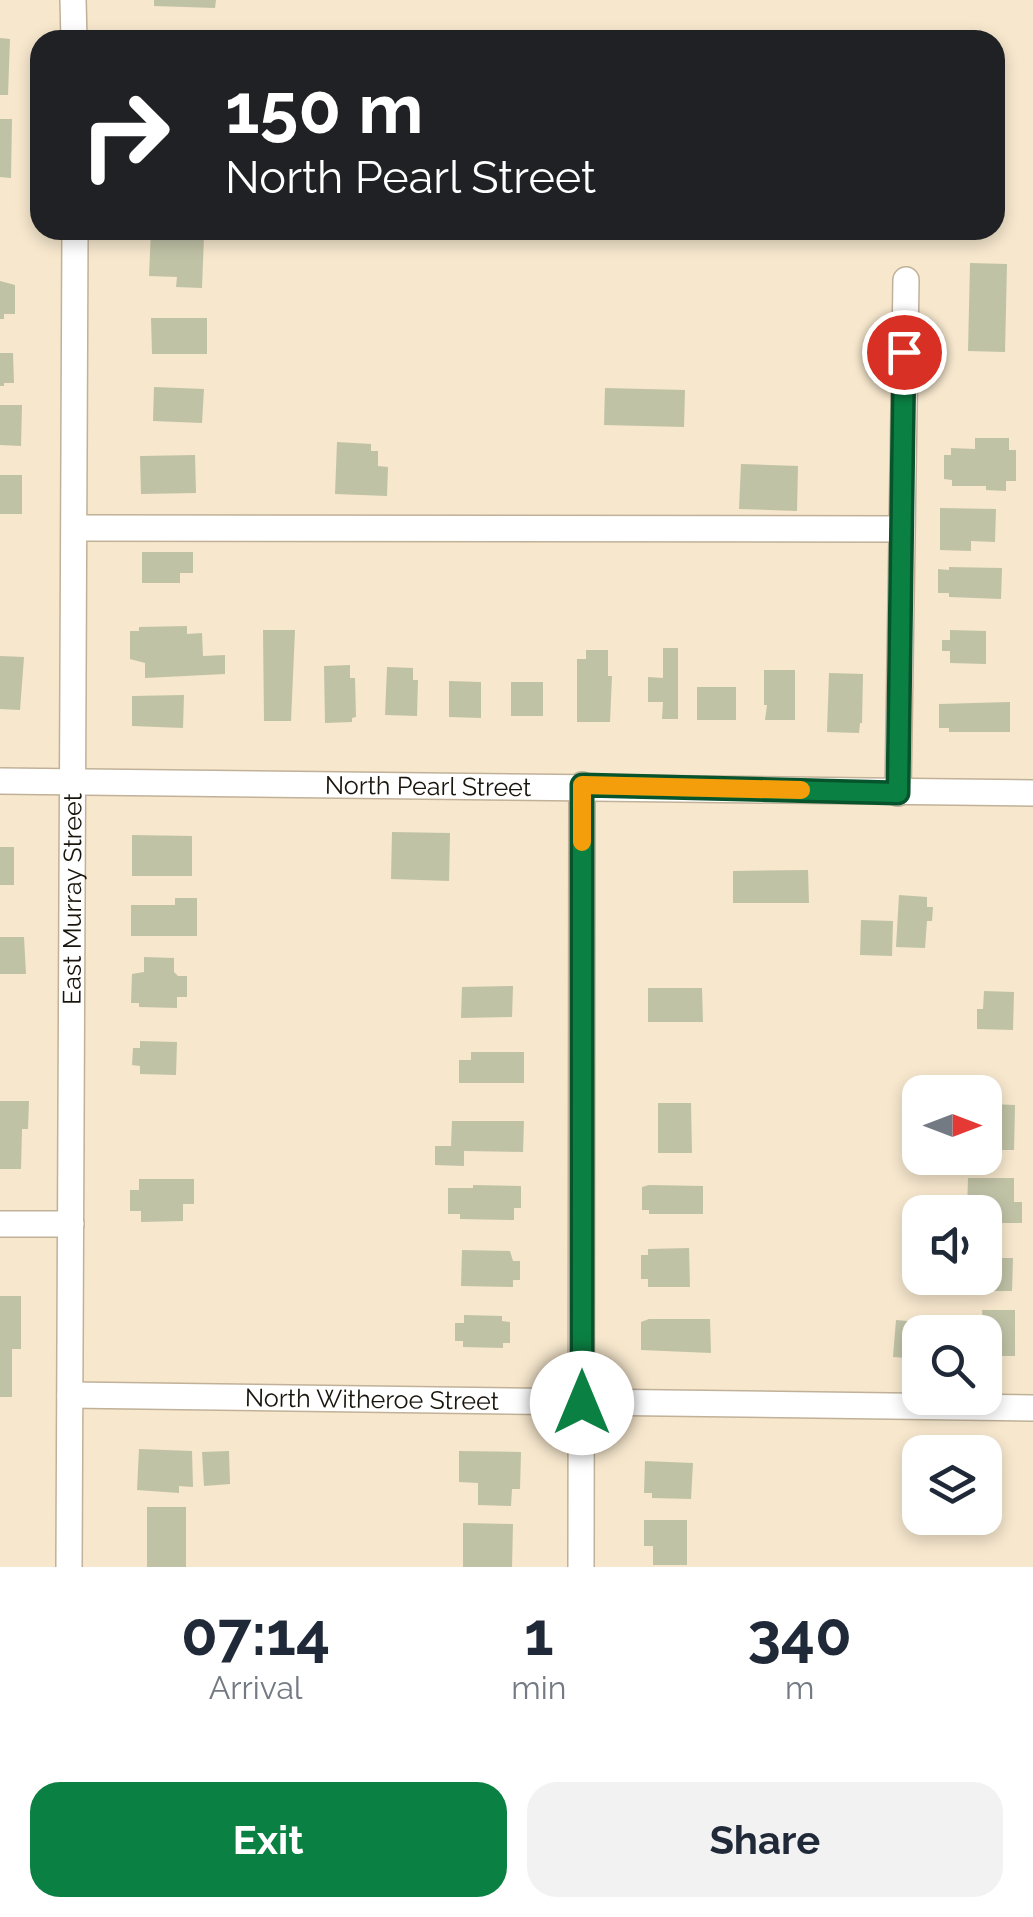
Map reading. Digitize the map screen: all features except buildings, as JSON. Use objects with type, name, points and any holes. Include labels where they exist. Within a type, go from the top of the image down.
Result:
[{"type":"street","points":[[74,0],[74,30]]},
{"type":"street","name":"East Murray Street","points":[[69,1567],[75,240]]},
{"type":"street","points":[[898,793],[906,280]]},
{"type":"street","points":[[75,528],[900,530]]},
{"type":"street","name":"North Pearl Street","points":[[0,780],[1033,793]]},
{"type":"street","points":[[582,785],[582,1567]]},
{"type":"street","points":[[0,1224],[71,1224]]},
{"type":"street","name":"North Witheroe Street","points":[[70,1394],[1033,1408]]},
{"type":"slow traffic","points":[[582,842],[582,785],[801,790]]},
{"type":"route","points":[[582,1403],[582,785],[898,793],[904,352]]}]
